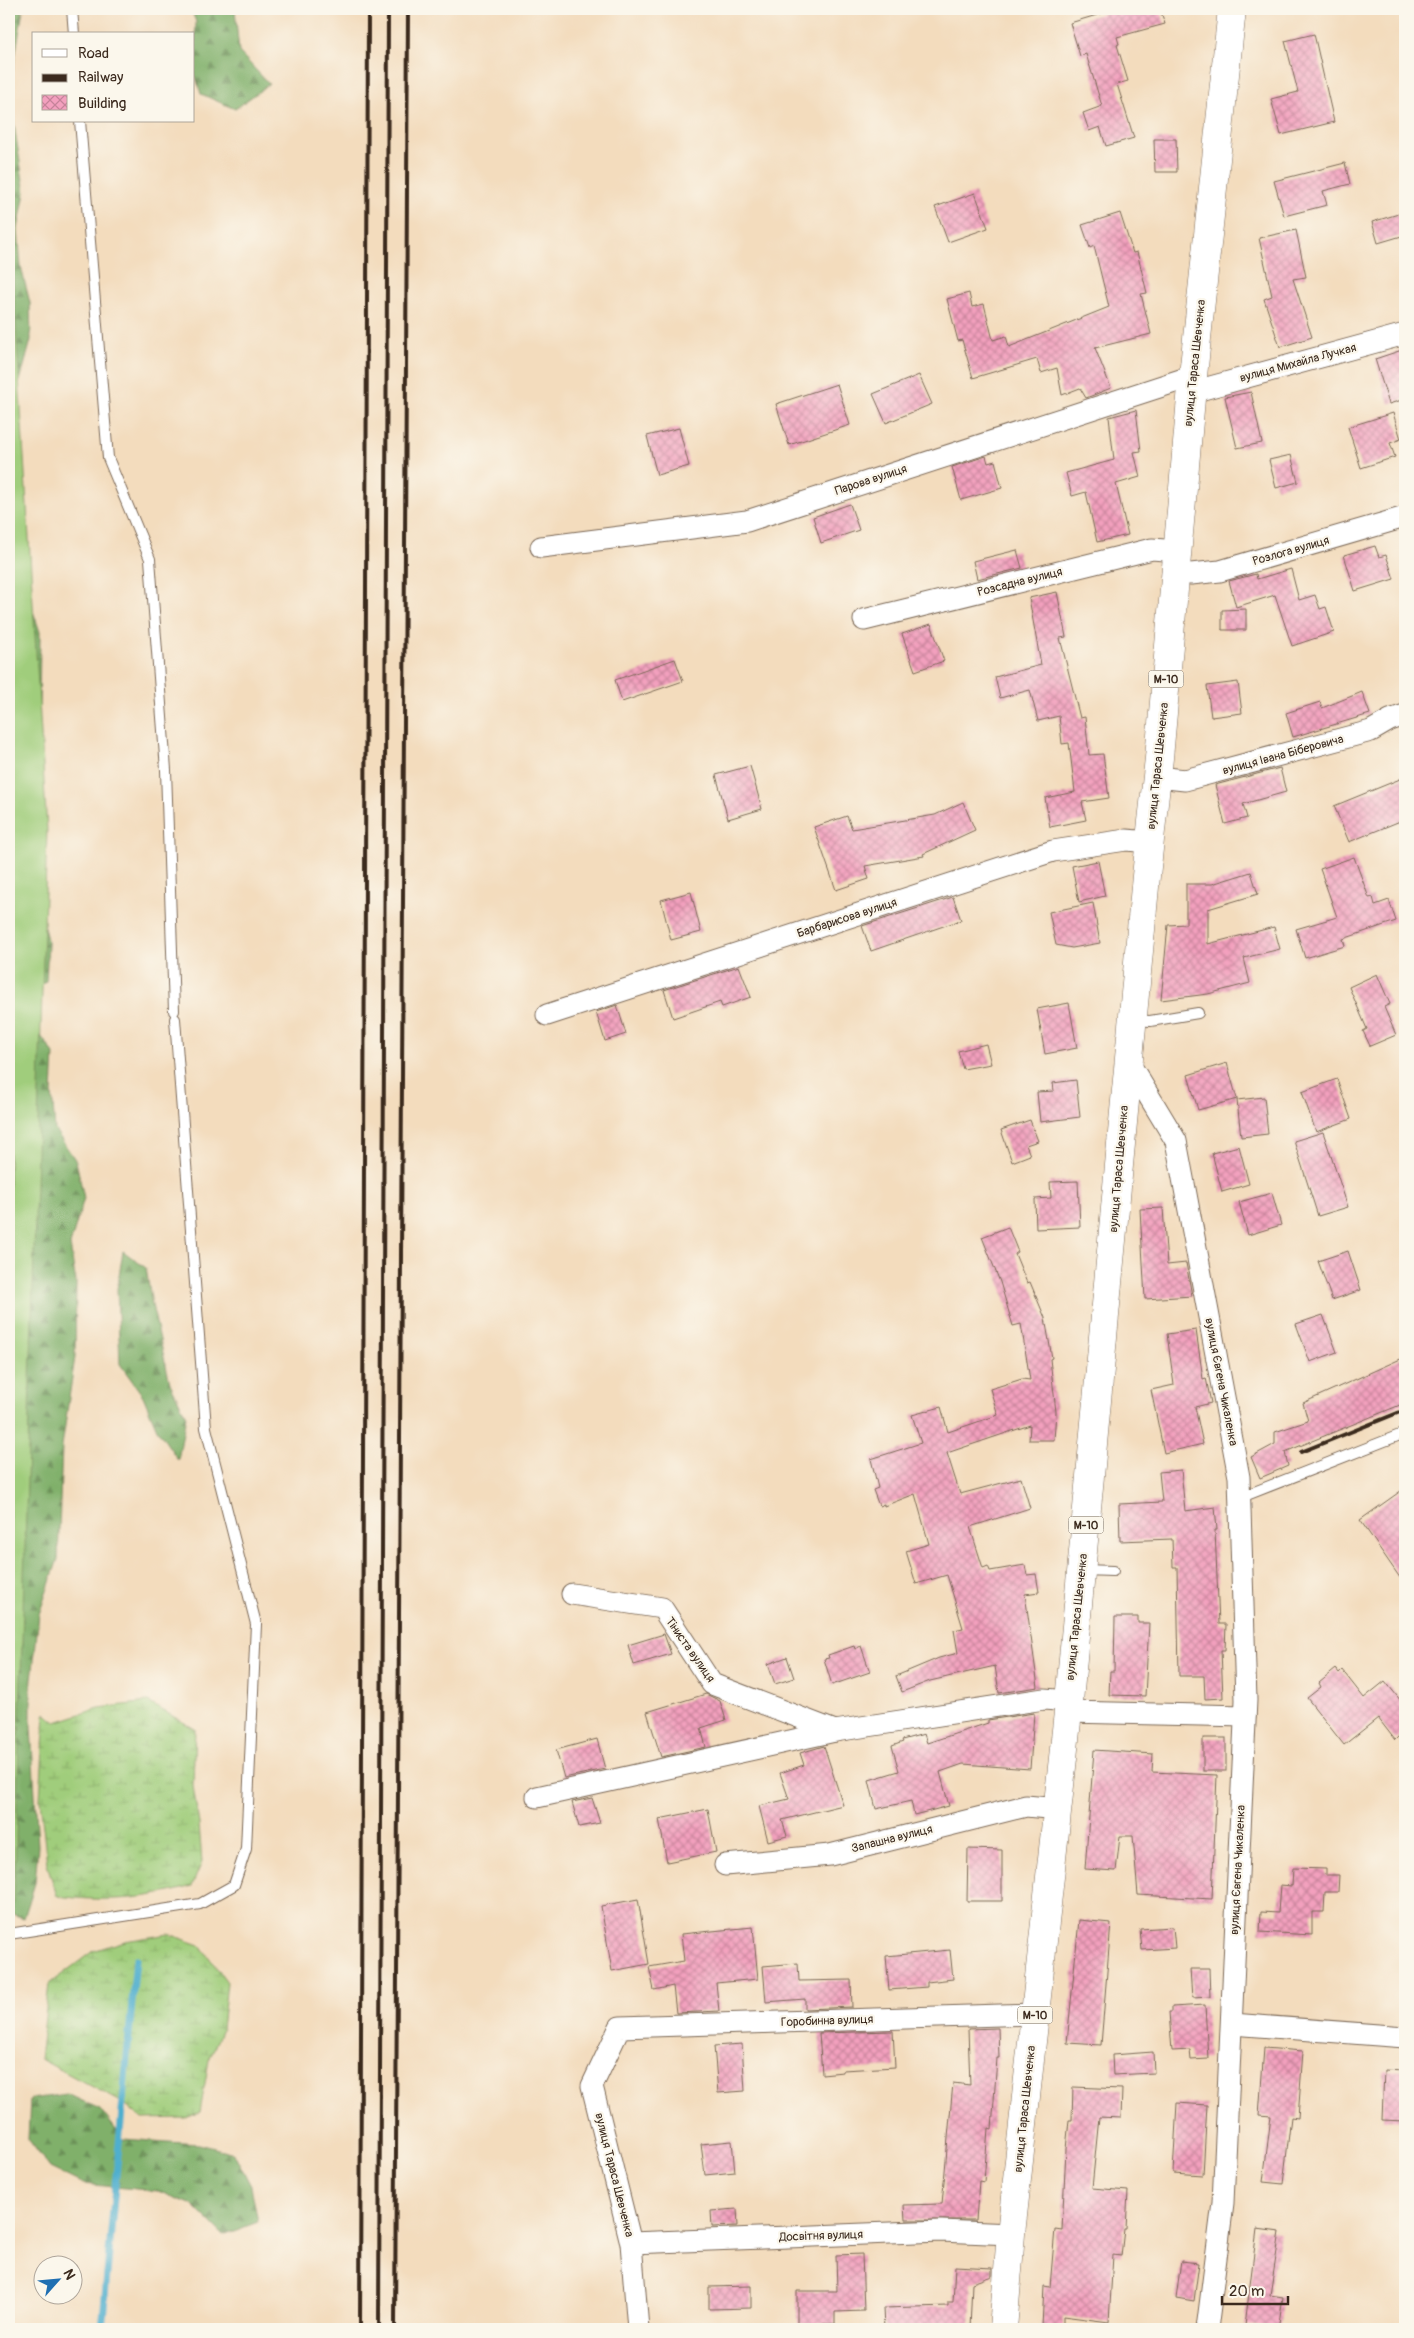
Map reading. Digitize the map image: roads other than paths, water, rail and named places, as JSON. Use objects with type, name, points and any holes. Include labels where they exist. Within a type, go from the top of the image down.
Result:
[{"type":"main road","name":"вулиця Тараса Шевченка","points":[[1003,2329],[1011,2234],[1058,1809],[1082,1570],[1192,384],[1232,9]]},
{"type":"street","name":"вулиця Михайла Лучкая","points":[[1192,384],[1405,334]]},
{"type":"street","name":"Парова вулиця","points":[[541,547],[747,521],[1192,384]]},
{"type":"street","name":"Розлога вулиця","points":[[1176,562],[1191,574],[1220,571],[1405,518]]},
{"type":"street","name":"Розсадна вулиця","points":[[864,620],[1152,549],[1176,562]]},
{"type":"street","name":"вулиця Івана Біберовича","points":[[1157,777],[1185,780],[1370,732],[1390,720],[1405,714]]},
{"type":"street","name":"Барбарисова вулиця","points":[[547,1015],[1053,851],[1126,840],[1150,842]]},
{"type":"street","name":"вулиця Євгена Чикаленка","points":[[1129,1063],[1176,1141],[1239,1477],[1238,1498],[1245,1716],[1223,2203],[1207,2329]]},
{"type":"street","name":"Тіниста вулиця","points":[[572,1594],[662,1608],[712,1684],[835,1731]]},
{"type":"street","name":"Тіниста вулиця","points":[[537,1797],[835,1731],[1044,1699],[1068,1706]]},
{"type":"street","points":[[1068,1706],[1245,1716]]},
{"type":"street","name":"Запашна вулиця","points":[[725,1865],[830,1855],[1026,1806],[1058,1809]]},
{"type":"street","name":"Горобинна вулиця","points":[[620,2027],[1035,2014]]},
{"type":"street","points":[[1232,2024],[1405,2037]]},
{"type":"street","name":"вулиця Тараса Шевченка","points":[[620,2027],[592,2086],[631,2243],[638,2329]]},
{"type":"street","name":"Досвітня вулиця","points":[[631,2243],[941,2231],[1011,2234]]},
{"type":"lane","points":[[72,9],[74,32]]},
{"type":"lane","points":[[9,1934],[200,1904],[234,1885],[246,1850],[256,1624],[206,1428],[175,1015],[166,770],[150,559],[108,458],[80,122]]},
{"type":"lane","points":[[1133,1020],[1150,1021],[1198,1013]]},
{"type":"lane","points":[[1238,1498],[1405,1432]]},
{"type":"lane","points":[[1082,1570],[1113,1571]]},
{"type":"waterway","points":[[102,2329],[136,1959]]},
{"type":"railway","points":[[360,2329],[368,9]]},
{"type":"railway","points":[[379,2329],[388,9]]},
{"type":"railway","points":[[395,2329],[408,9]]},
{"type":"railway","points":[[1301,1452],[1405,1410]]}]
